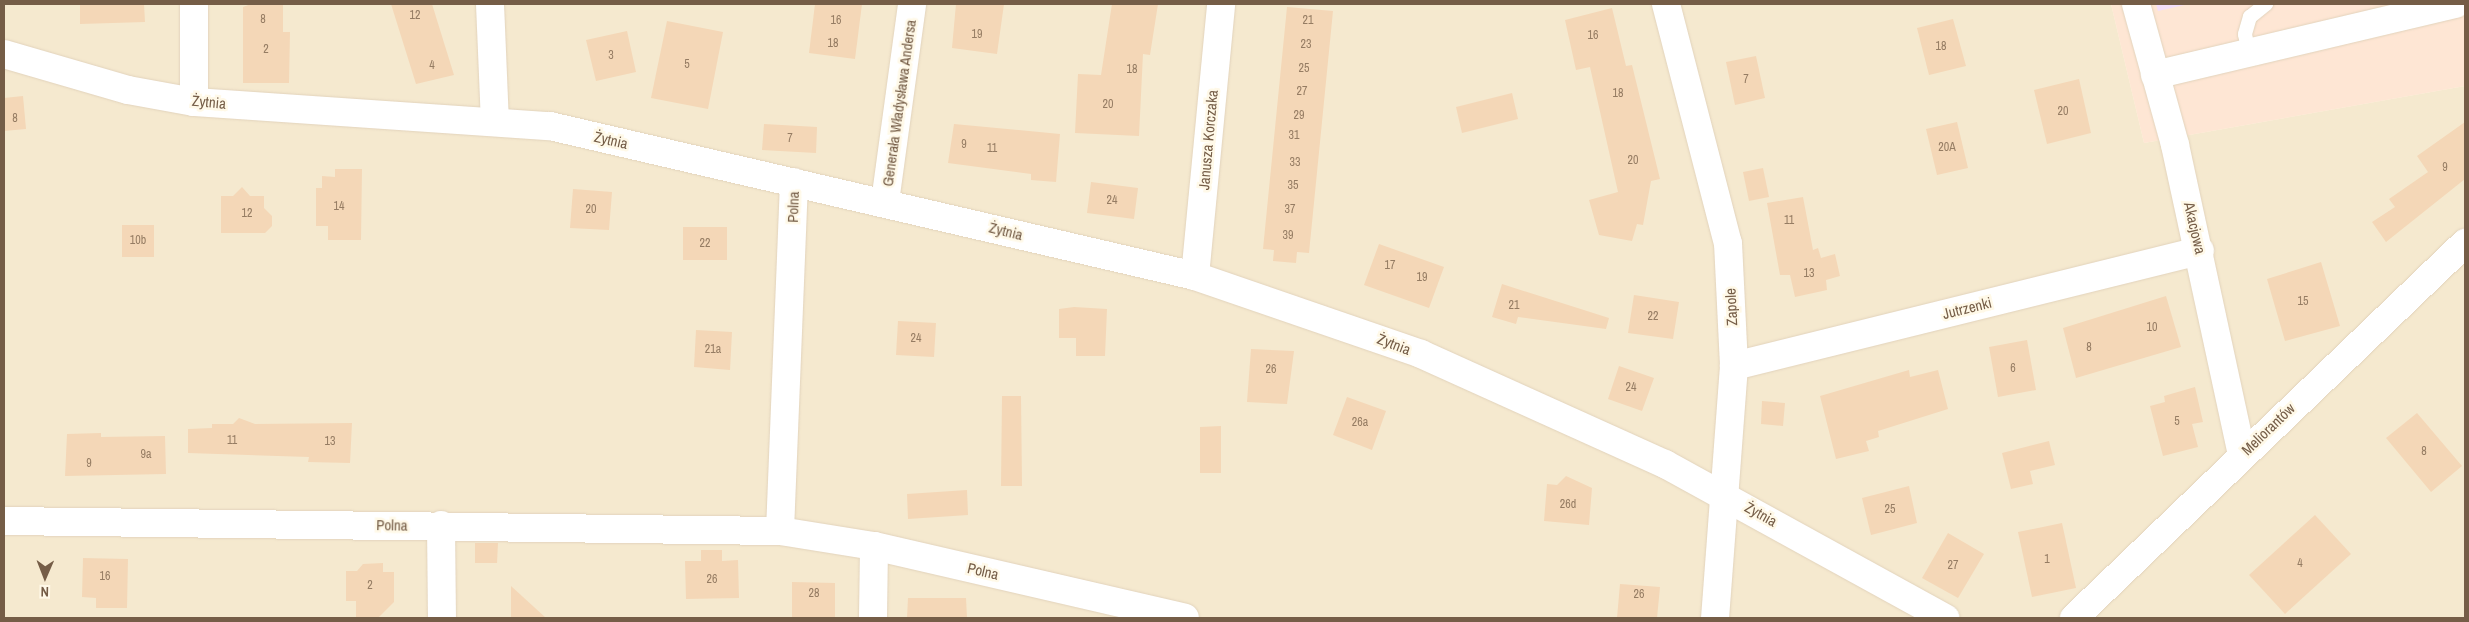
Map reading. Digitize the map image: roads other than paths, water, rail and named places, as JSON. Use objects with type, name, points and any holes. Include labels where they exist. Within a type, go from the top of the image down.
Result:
[{"type":"street","points":[[194,4],[194,102]]},
{"type":"street","points":[[490,4],[495,121]]},
{"type":"street","name":"Generała Władysława Andersa","points":[[886,202],[912,4]]},
{"type":"street","name":"Janusza Korczaka","points":[[1195,276],[1221,4]]},
{"type":"street","name":"Zapole","points":[[1666,4],[1728,243],[1734,366],[1715,618]]},
{"type":"street","name":"Akacjowa","points":[[2136,4],[2200,251],[2242,454]]},
{"type":"street","points":[[2155,75],[2249,52],[2392,12],[2450,4]]},
{"type":"street","name":"Żytnia","points":[[4,54],[109,85],[194,102],[550,126],[886,202],[1195,276],[1421,354],[1724,493],[1946,618]]},
{"type":"street","name":"Polna","points":[[780,531],[794,182]]},
{"type":"street","name":"Meliorantów","points":[[2074,618],[2242,454],[2465,243]]},
{"type":"street","name":"Jutrzenki","points":[[1734,366],[2200,251]]},
{"type":"street","name":"Polna","points":[[4,521],[441,525],[780,531],[874,546],[1174,617]]},
{"type":"street","points":[[441,525],[442,618]]},
{"type":"street","points":[[873,618],[874,546]]},
{"type":"lane","points":[[2249,52],[2245,34],[2250,17],[2266,4]]}]
